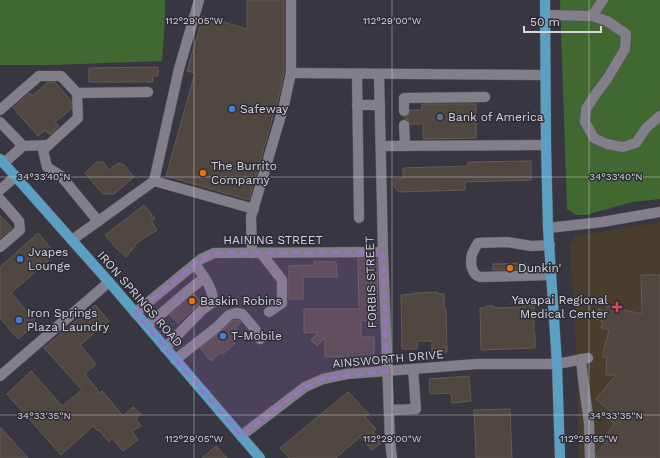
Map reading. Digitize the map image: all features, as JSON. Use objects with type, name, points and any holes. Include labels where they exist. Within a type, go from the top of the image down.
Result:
[{"type":"main road","points":[[545,0],[548,228],[557,364],[560,458]]},
{"type":"main road","name":"IRON SPRINGS ROAD","points":[[2,161],[109,282],[260,458]]},
{"type":"street","points":[[72,240],[154,181],[179,69],[199,0]]},
{"type":"street","points":[[269,312],[282,302],[282,280],[256,253],[251,217],[284,105],[291,73],[291,0]]},
{"type":"street","points":[[592,16],[603,0]]},
{"type":"street","points":[[545,15],[592,16],[607,21],[626,34],[625,49],[607,79],[586,109],[585,122],[594,138],[607,144],[623,147],[636,143],[646,128],[660,116]]},
{"type":"street","points":[[291,73],[545,75]]},
{"type":"street","points":[[358,74],[357,105],[359,218]]},
{"type":"street","name":"FORBIS STREET","points":[[379,74],[387,371],[392,458]]},
{"type":"street","points":[[0,110],[39,76],[61,76],[78,93],[78,118],[43,150],[47,167],[61,176],[98,221]]},
{"type":"street","points":[[78,93],[148,92]]},
{"type":"street","points":[[404,111],[404,98],[485,97]]},
{"type":"street","points":[[357,105],[380,105]]},
{"type":"street","points":[[0,122],[23,146]]},
{"type":"street","points":[[404,125],[405,146]]},
{"type":"street","points":[[2,161],[23,146],[49,145]]},
{"type":"street","points":[[381,146],[546,145]]},
{"type":"street","points":[[0,190],[16,176]]},
{"type":"street","points":[[154,181],[254,209]]},
{"type":"street","points":[[0,199],[19,221],[20,230],[0,247]]},
{"type":"street","points":[[548,228],[602,222],[660,212]]},
{"type":"street","points":[[550,245],[531,246],[507,242],[478,243],[472,253],[472,269],[474,273],[480,277],[551,275]]},
{"type":"street","name":"HAINING STREET","points":[[135,313],[201,259],[214,253],[383,252]]},
{"type":"street","points":[[165,348],[213,302],[213,294],[195,264]]},
{"type":"street","points":[[146,326],[204,278]]},
{"type":"street","points":[[0,376],[109,282]]},
{"type":"street","points":[[175,360],[217,327],[229,315],[236,313],[242,314],[255,329],[260,339]]},
{"type":"street","name":"AINSWORTH DRIVE","points":[[241,436],[306,387],[323,379],[347,374],[477,364],[557,364],[585,359],[583,379],[589,423],[590,458]]},
{"type":"street","points":[[389,410],[416,409],[413,369]]},
{"type":"highlighted area","points":[[383,252],[387,371],[323,379],[305,387],[241,436],[135,313],[201,259],[214,253]]},
{"type":"shaded area","name":"Yavapai Regional Medical Center","points":[[660,222],[660,458],[579,458],[577,368],[570,245],[575,236]]},
{"type":"green space","points":[[0,0],[165,0],[162,61],[52,65],[0,65]]},
{"type":"green space","points":[[560,0],[660,0],[660,199],[632,202],[586,215],[576,215],[567,209]]},
{"type":"building","points":[[247,0],[284,0],[284,72],[280,92],[249,200],[166,176],[195,73],[187,71],[203,16],[247,29]]},
{"type":"building","points":[[158,67],[158,76],[153,76],[153,82],[89,82],[89,68]]},
{"type":"building","points":[[48,82],[55,82],[71,101],[71,109],[55,122],[59,126],[50,135],[45,130],[38,136],[13,108],[30,93],[32,96]]},
{"type":"building","name":"Bank of America","points":[[422,104],[476,104],[476,138],[423,139],[423,124],[410,124],[407,119],[405,119],[405,117],[409,115],[410,110],[422,110]]},
{"type":"building","points":[[531,161],[531,180],[465,182],[465,190],[399,192],[394,187],[394,179],[403,179],[403,168],[468,166],[468,162]]},
{"type":"building","points":[[97,162],[103,162],[109,170],[118,163],[124,165],[134,177],[114,194],[103,194],[85,173]]},
{"type":"building","points":[[144,205],[155,219],[151,221],[157,230],[138,242],[126,257],[105,235]]},
{"type":"building","points":[[0,215],[12,228],[0,238]]},
{"type":"building","points":[[38,233],[56,254],[11,293],[37,323],[18,339],[0,318],[0,267]]},
{"type":"building","points":[[358,259],[377,259],[378,320],[361,321],[361,337],[374,337],[374,357],[325,357],[325,337],[317,346],[311,340],[319,332],[304,333],[304,309],[359,309]]},
{"type":"building","points":[[314,261],[336,262],[337,277],[303,277],[303,299],[289,299],[289,266],[314,265]]},
{"type":"building","name":"Dunkin'","points":[[526,263],[526,269],[493,270],[493,264]]},
{"type":"building","points":[[641,275],[660,275],[660,458],[596,458],[596,454],[611,436],[608,433],[614,424],[610,420],[614,414],[596,399],[616,375],[606,375],[607,357],[602,357],[609,330],[601,328],[603,321],[596,319],[598,309],[606,311],[607,306],[642,314]]},
{"type":"building","points":[[438,292],[438,294],[444,294],[444,309],[446,309],[447,352],[432,352],[432,341],[417,341],[417,349],[402,349],[401,295]]},
{"type":"building","points":[[194,294],[201,302],[178,323],[170,315]]},
{"type":"building","points":[[95,305],[109,321],[80,345],[96,364],[85,374],[100,393],[102,391],[123,416],[133,407],[141,414],[136,419],[141,426],[132,431],[138,440],[123,451],[112,438],[109,442],[99,430],[98,431],[93,426],[61,455],[7,394],[31,371],[62,406],[82,390],[44,348]]},
{"type":"building","points":[[523,305],[534,305],[535,348],[481,350],[480,308],[486,308],[486,306],[494,306],[494,308],[523,307]]},
{"type":"building","name":"T-Mobile","points":[[239,320],[241,323],[235,327],[240,333],[232,339],[235,343],[223,354],[221,352],[211,361],[200,348],[221,332],[232,321]]},
{"type":"building","points":[[469,376],[471,401],[452,403],[451,393],[430,394],[429,379]]},
{"type":"building","points":[[348,392],[369,414],[365,417],[376,429],[373,432],[382,442],[372,450],[360,437],[336,458],[289,458],[280,448]]},
{"type":"building","points":[[510,409],[512,458],[476,458],[474,410]]},
{"type":"building","points":[[0,427],[28,458],[0,458]]},
{"type":"building","points":[[216,446],[227,458],[202,458]]},
{"type":"place","name":"Safeway","points":[[232,109]]},
{"type":"place","name":"Bank of America","points":[[440,117]]},
{"type":"place","name":"The Burrito Compamy","points":[[203,173]]},
{"type":"place","name":"Jvapes Lounge","points":[[20,259]]},
{"type":"place","name":"Dunkin'","points":[[510,268]]},
{"type":"place","name":"Baskin Robins","points":[[192,301]]},
{"type":"place","name":"Yavapai Regional Medical Center","points":[[617,307]]},
{"type":"place","name":"Iron Springs Plaza Laundry","points":[[19,320]]},
{"type":"place","name":"T-Mobile","points":[[223,336]]}]
